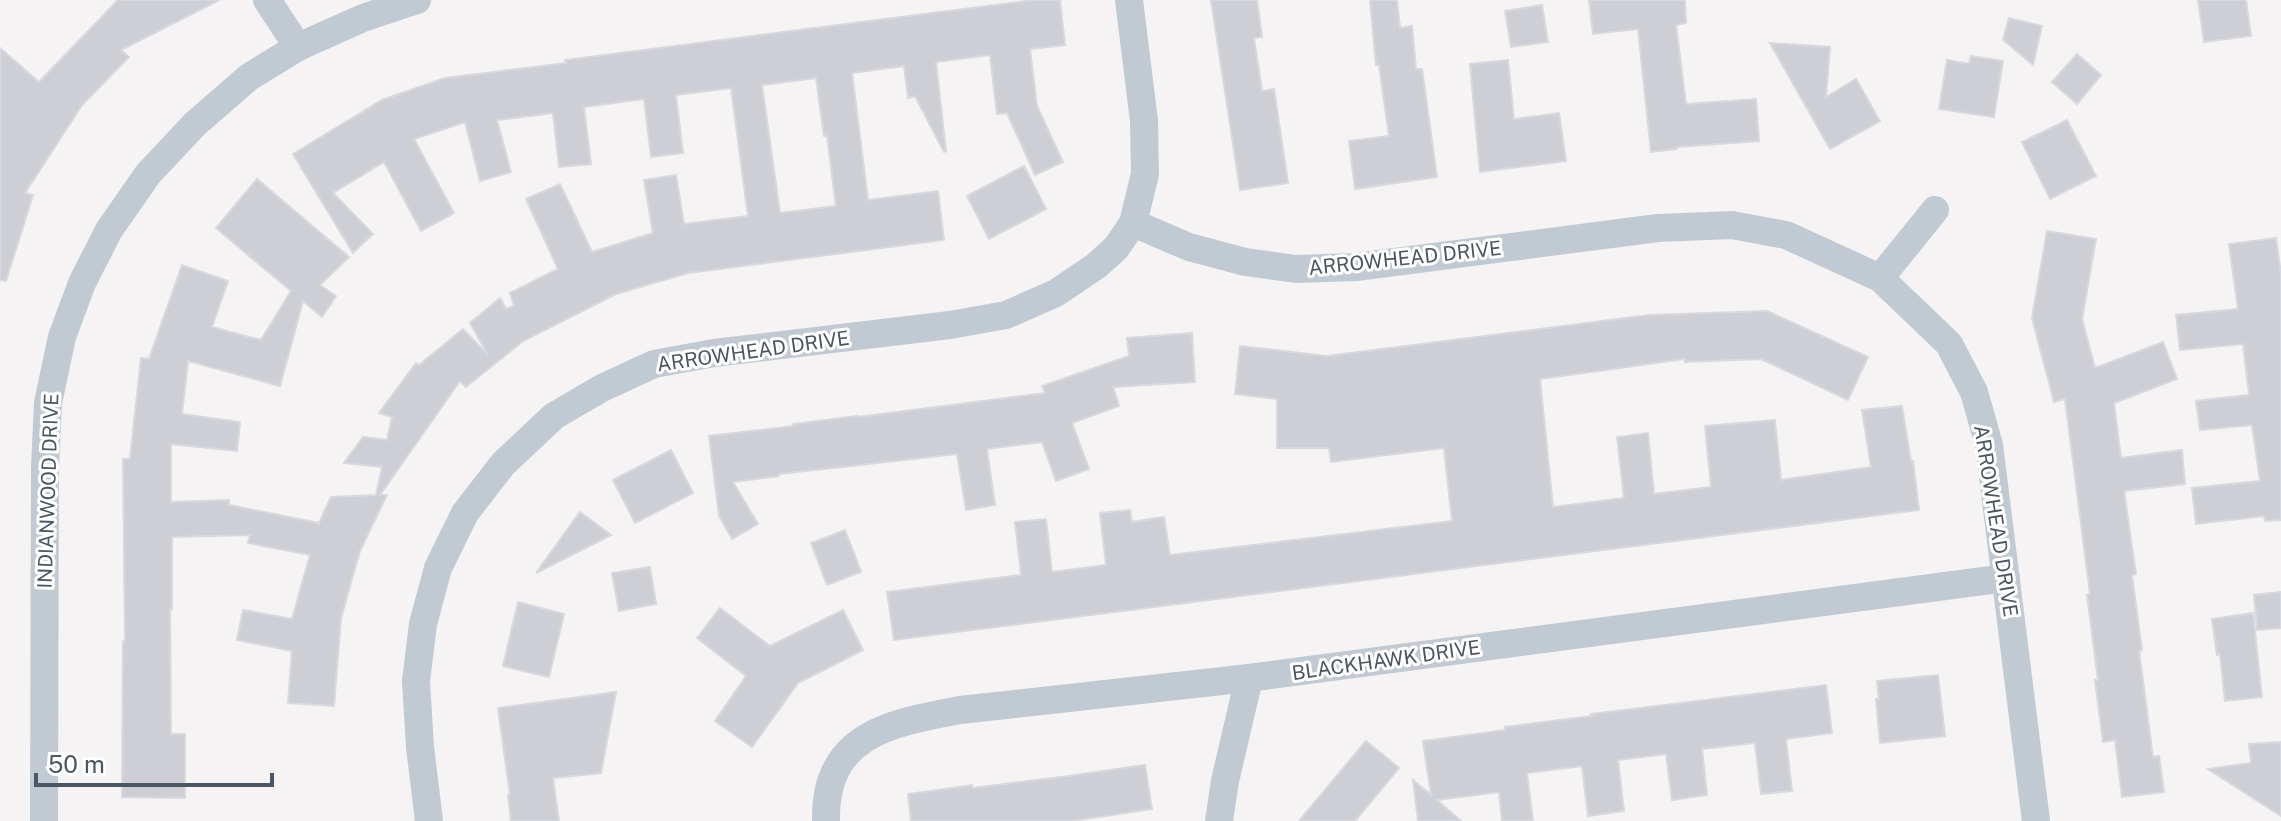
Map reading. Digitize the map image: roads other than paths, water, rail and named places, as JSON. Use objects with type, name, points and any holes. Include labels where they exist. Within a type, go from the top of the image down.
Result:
[{"type":"street","points":[[267,0],[298,47]]},
{"type":"street","name":"INDIANWOOD DRIVE","points":[[44,821],[45,454],[48,403],[62,337],[82,283],[109,230],[148,174],[195,124],[249,77],[298,47],[363,18],[417,0]]},
{"type":"street","points":[[1129,0],[1144,121],[1145,174],[1133,223]]},
{"type":"street","points":[[1880,278],[1935,210]]},
{"type":"street","name":"ARROWHEAD DRIVE","points":[[429,821],[416,681],[423,624],[438,568],[465,513],[503,464],[554,416],[602,388],[654,364],[714,353],[950,325],[1006,315],[1056,293],[1096,266],[1116,248],[1133,223],[1203,251],[1245,262],[1296,269],[1356,267],[1658,228],[1732,225],[1786,235],[1880,278],[1949,344],[1974,392],[1989,445],[2036,821]]},
{"type":"street","name":"BLACKHAWK DRIVE","points":[[826,821],[832,780],[844,756],[864,737],[895,723],[960,710],[1249,678],[2006,578]]},
{"type":"street","points":[[1219,821],[1249,678]]}]
